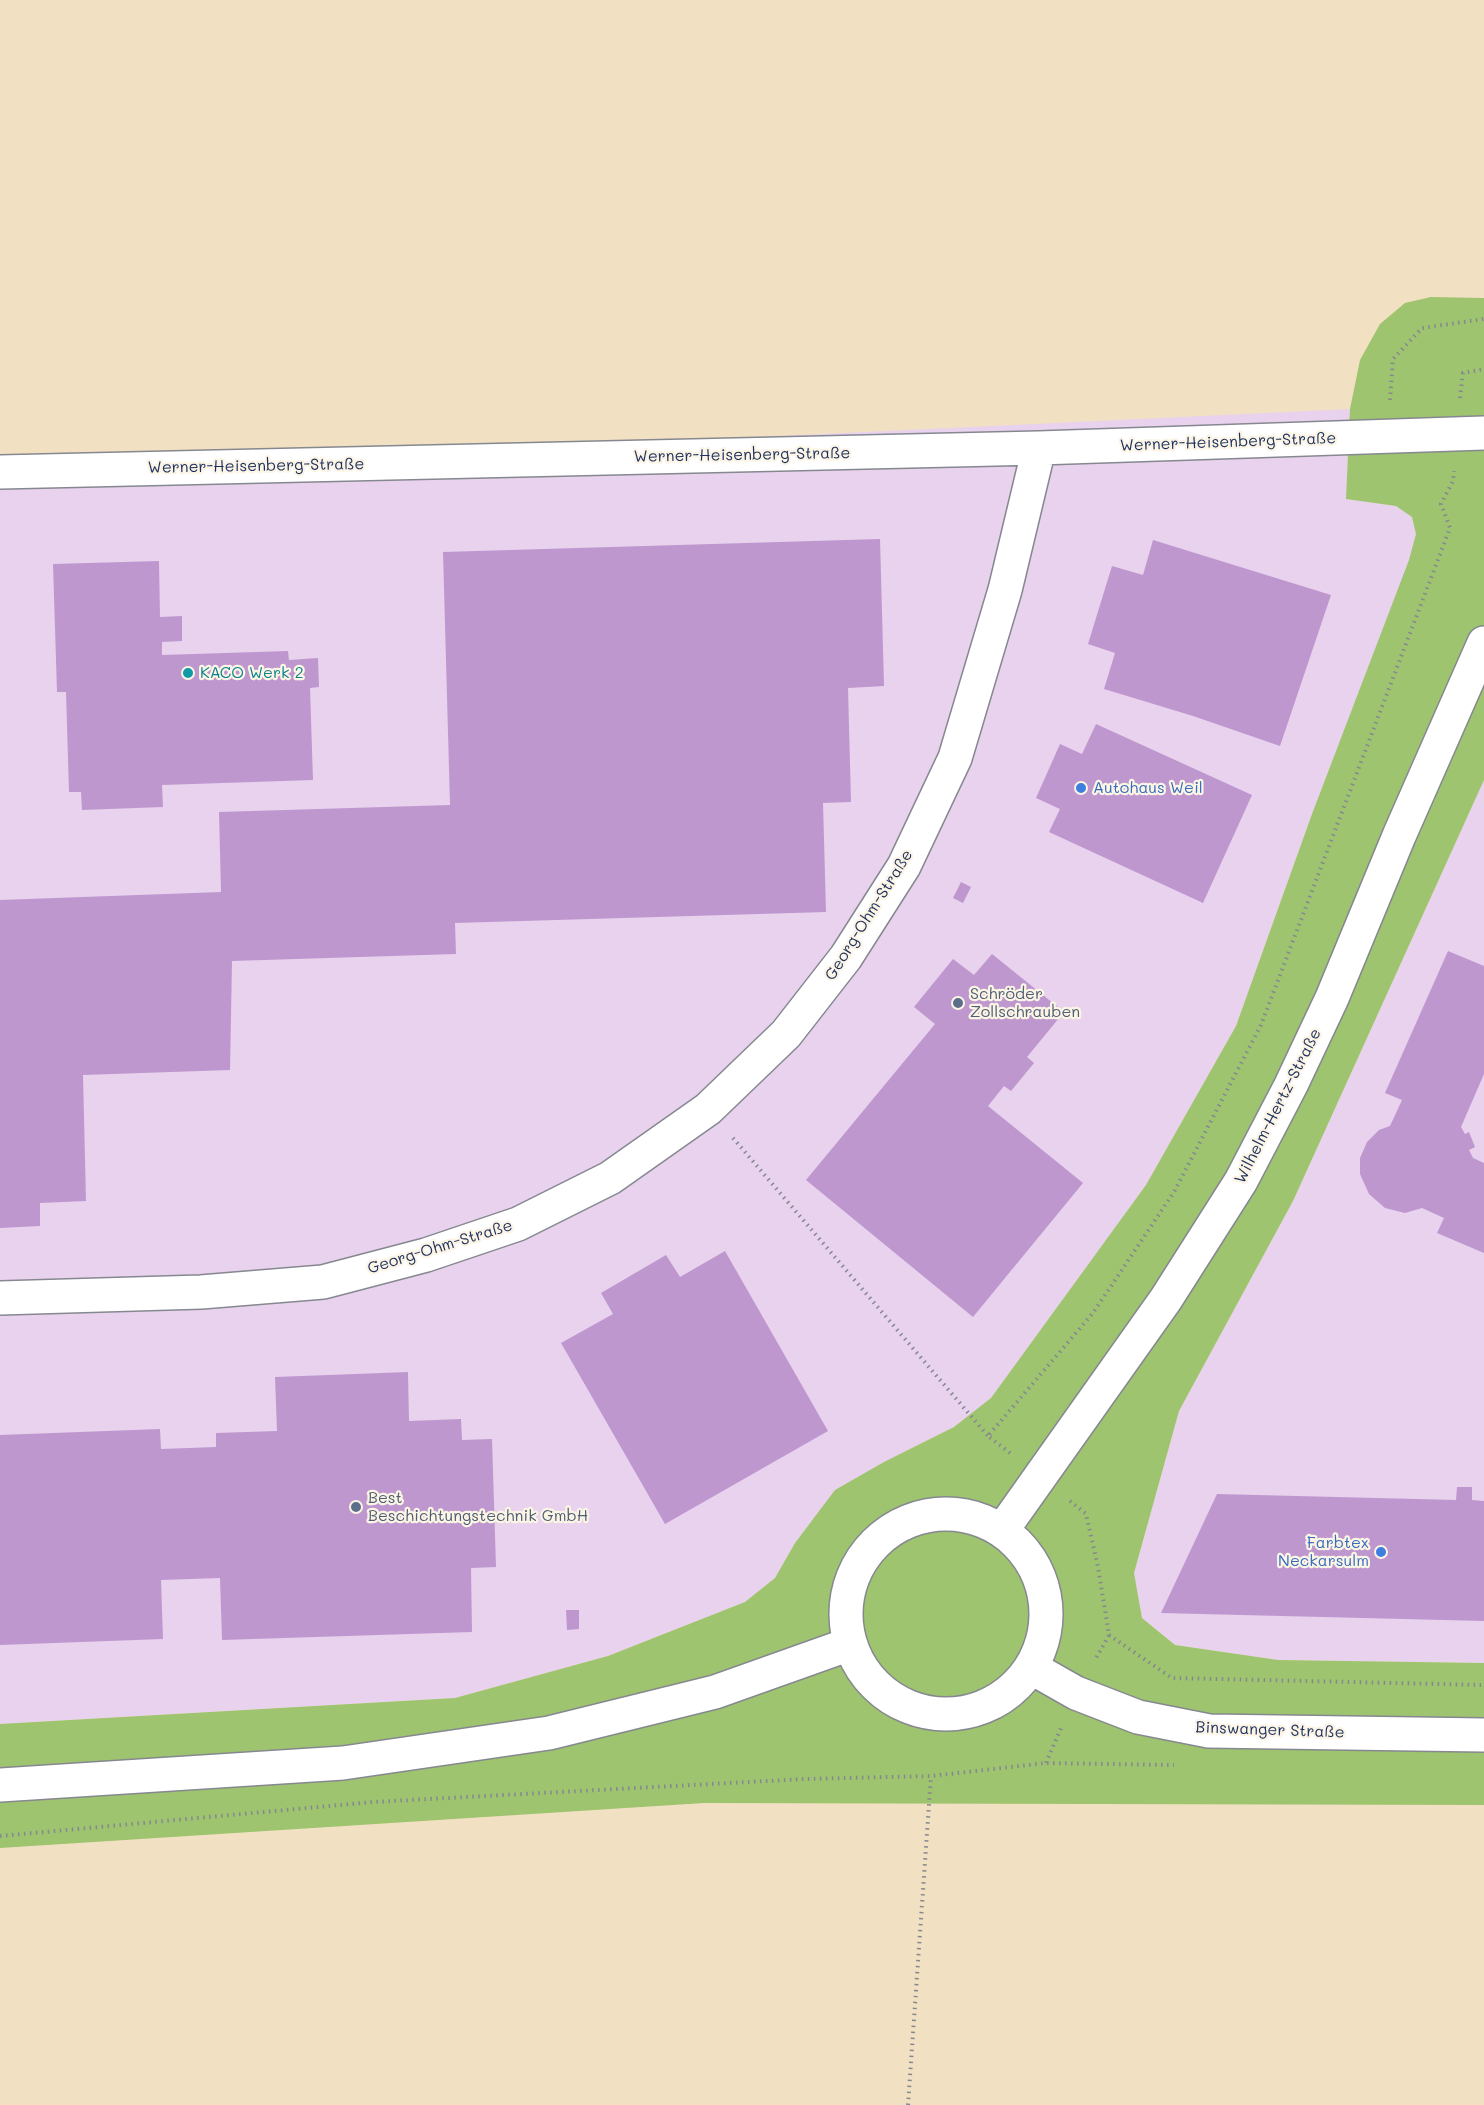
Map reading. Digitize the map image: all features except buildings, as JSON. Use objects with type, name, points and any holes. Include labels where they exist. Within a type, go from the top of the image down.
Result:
[{"type":"main road","name":"Werner-Heisenberg-Straße","points":[[0,472],[1039,448],[1471,433]]},
{"type":"main road","name":"Georg-Ohm-Straße","points":[[0,1298],[201,1292],[322,1282],[426,1255],[518,1224],[610,1178],[708,1109],[786,1034],[846,957],[903,866],[955,758],[1005,590],[1039,448]]},
{"type":"main road","name":"Wilhelm-Hertz-Straße","points":[[1003,1529],[1166,1299],[1241,1181],[1292,1085],[1332,998],[1399,836],[1484,643]]},
{"type":"main road","points":[[959,1514],[976,1517],[1003,1529],[1022,1547],[1039,1572],[1047,1605],[1044,1640],[1032,1668],[1018,1685],[994,1702],[960,1714],[921,1712],[898,1703],[879,1689],[858,1664],[850,1644],[845,1618],[850,1581],[872,1545],[896,1527],[926,1515],[959,1514]]},
{"type":"main road","points":[[0,1785],[343,1763],[549,1733],[715,1692],[850,1644]]},
{"type":"main road","name":"Binswanger Straße","points":[[1032,1668],[1076,1693],[1138,1717],[1209,1731],[1484,1734]]},
{"type":"path","points":[[1392,436],[1389,413],[1393,359],[1422,328],[1484,319]]},
{"type":"path","points":[[988,1436],[1093,1313],[1173,1192],[1261,1025],[1450,528],[1441,504],[1453,481],[1471,433],[1462,373],[1484,369]]},
{"type":"path","points":[[0,1836],[373,1802],[804,1779],[931,1776],[1046,1763],[1076,1693],[1108,1635],[1098,1567],[1086,1514],[988,1436],[708,1109]]},
{"type":"path","points":[[1108,1635],[1172,1678],[1484,1685]]},
{"type":"path","points":[[908,2105],[931,1776]]},
{"type":"shaded area","points":[[1350,409],[1346,499],[1396,506],[1412,517],[1416,534],[1410,560],[1312,814],[1236,1026],[1146,1185],[991,1398],[954,1427],[884,1462],[835,1490],[795,1543],[775,1578],[745,1602],[608,1656],[455,1698],[0,1724],[0,473]]},
{"type":"shaded area","points":[[1484,780],[1484,1663],[1278,1660],[1175,1645],[1142,1618],[1134,1573],[1179,1411],[1293,1201]]},
{"type":"green space","points":[[1431,297],[1484,298],[1484,780],[1293,1201],[1179,1411],[1134,1573],[1142,1618],[1175,1645],[1278,1660],[1484,1663],[1484,1805],[704,1803],[0,1848],[0,1724],[455,1698],[608,1656],[745,1602],[775,1578],[795,1543],[835,1490],[884,1462],[954,1427],[991,1398],[1146,1185],[1236,1026],[1312,814],[1409,560],[1416,534],[1412,517],[1396,506],[1346,499],[1350,409],[1360,360],[1380,324],[1405,303]]},
{"type":"place","name":"KACO Werk 2","points":[[188,673]]},
{"type":"place","name":"Autohaus Weil","points":[[1081,788]]},
{"type":"place","name":"Schröder Zollschrauben","points":[[958,1003]]},
{"type":"place","name":"Best Beschichtungstechnik GmbH","points":[[356,1507]]},
{"type":"place","name":"Farbtex Neckarsulm","points":[[1381,1552]]}]
